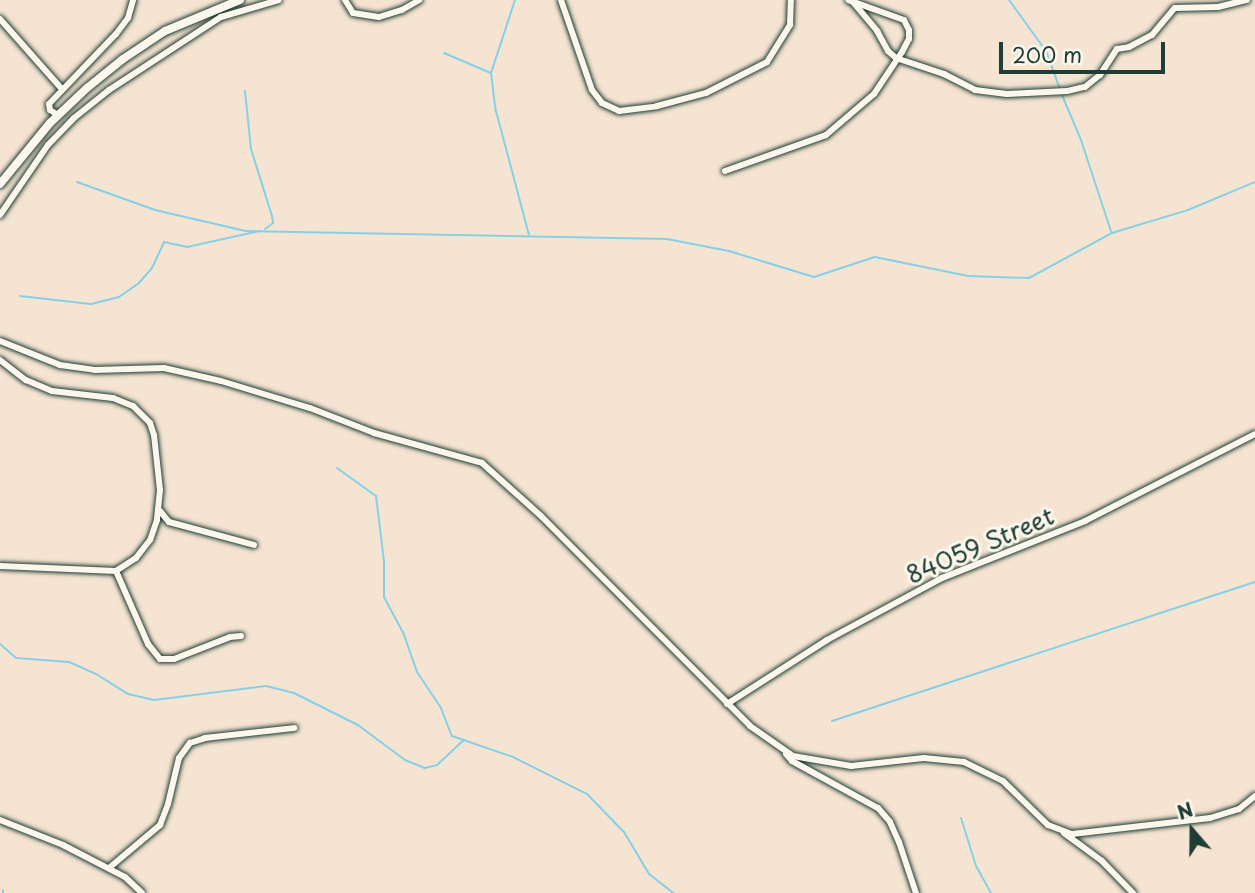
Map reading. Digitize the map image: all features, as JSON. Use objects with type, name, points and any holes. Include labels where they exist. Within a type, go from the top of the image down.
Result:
[{"type":"main road","points":[[0,184],[62,112],[87,88],[165,31],[240,0]]},
{"type":"street","points":[[74,118],[50,110],[49,104],[116,34],[128,18],[134,0]]},
{"type":"street","points":[[0,215],[48,145],[74,118],[109,90],[221,17],[279,0]]},
{"type":"street","points":[[345,0],[353,13],[379,17],[388,16],[419,0]]},
{"type":"street","points":[[562,0],[592,90],[602,103],[619,111],[657,106],[706,93],[767,62],[790,25],[791,0]]},
{"type":"street","points":[[850,1],[877,31],[888,51],[896,58],[988,93],[1067,91],[1095,81],[1111,54],[1152,35],[1175,8],[1219,6],[1247,0]]},
{"type":"street","points":[[725,172],[825,135],[874,94],[909,39],[904,20],[850,1]]},
{"type":"street","points":[[218,7],[221,17]]},
{"type":"street","points":[[0,19],[62,89]]},
{"type":"street","points":[[0,341],[60,365],[95,370],[164,368],[210,378],[310,408],[374,433],[482,463],[541,516],[727,704],[792,761],[877,808],[890,822],[916,893]]},
{"type":"street","points":[[0,360],[26,380],[52,391],[113,398],[134,406],[150,423],[154,435],[158,458],[159,506],[150,540],[136,558],[116,571],[0,566]]},
{"type":"street","name":"84059 Street","points":[[727,704],[827,640],[942,578],[1085,521],[1255,434]]},
{"type":"street","points":[[159,506],[169,522],[254,545]]},
{"type":"street","points":[[116,571],[148,644],[160,659],[174,659],[230,637],[241,636]]},
{"type":"street","points":[[108,868],[160,825],[179,758],[190,743],[205,738],[294,728]]},
{"type":"street","points":[[780,748],[812,761],[851,766],[924,758],[964,762],[1003,781],[1048,825],[1102,861],[1133,893]]},
{"type":"street","points":[[1062,832],[1087,833],[1210,818],[1239,809],[1255,796]]},
{"type":"street","points":[[0,820],[108,868],[139,890],[148,893]]},
{"type":"waterway","points":[[515,0],[491,73],[496,111],[529,235]]},
{"type":"waterway","points":[[1009,0],[1046,51],[1060,89]]},
{"type":"waterway","points":[[444,53],[491,73]]},
{"type":"waterway","points":[[245,91],[251,149],[272,216],[273,223],[265,229]]},
{"type":"waterway","points":[[1062,95],[1081,140],[1111,231]]},
{"type":"waterway","points":[[77,182],[155,210],[246,231],[667,239],[729,251],[814,277],[875,257],[968,276],[1029,278],[1112,233],[1188,210],[1255,182]]},
{"type":"waterway","points":[[20,296],[91,304],[119,297],[139,283],[152,268],[164,242],[187,247],[260,231]]},
{"type":"waterway","points":[[337,468],[376,496],[384,561],[384,597],[403,632],[417,672],[441,708],[452,736],[513,757],[587,794],[624,832],[649,874],[673,893]]},
{"type":"waterway","points":[[832,721],[1255,582]]},
{"type":"waterway","points":[[0,644],[16,658],[69,662],[96,674],[128,694],[154,700],[266,686],[294,693],[358,725],[405,760],[425,768],[437,765],[464,740]]},
{"type":"waterway","points":[[961,818],[976,866],[991,893]]}]
